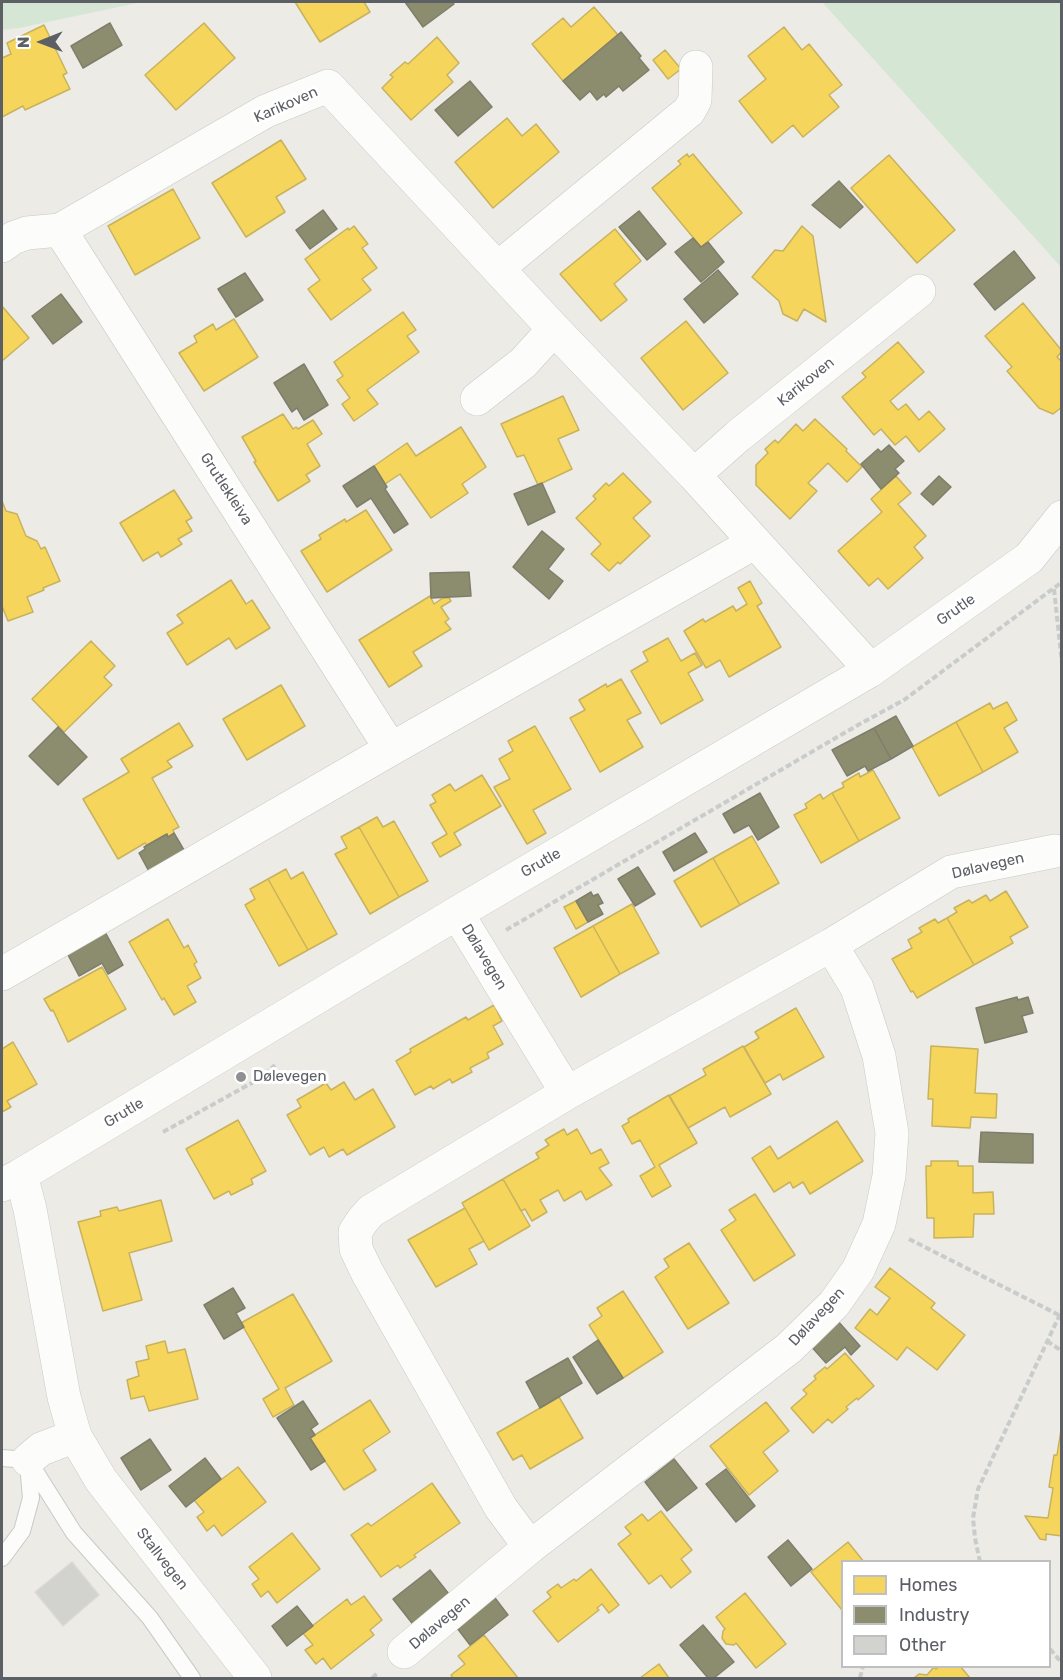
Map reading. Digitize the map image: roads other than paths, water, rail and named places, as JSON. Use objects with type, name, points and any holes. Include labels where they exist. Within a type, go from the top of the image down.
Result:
[{"type":"street","points":[[498,268],[689,111],[695,100],[696,67]]},
{"type":"street","name":"Karikoven","points":[[60,230],[266,111],[328,86],[554,329],[694,475],[872,670]]},
{"type":"street","points":[[2,246],[13,238],[27,233],[60,230]]},
{"type":"street","name":"Grutlekleiva","points":[[60,230],[391,749]]},
{"type":"street","name":"Karikoven","points":[[694,475],[738,436],[919,291]]},
{"type":"street","points":[[477,399],[524,363],[554,329]]},
{"type":"street","name":"Grutle","points":[[11,1180],[457,913],[872,670],[1029,558],[1062,517]]},
{"type":"street","points":[[2,974],[754,543]]},
{"type":"street","name":"Dølavegen","points":[[530,1547],[501,1508],[356,1249],[356,1232],[371,1211],[567,1093],[831,945],[951,872],[1055,852]]},
{"type":"street","name":"Dølavegen","points":[[457,913],[567,1093]]},
{"type":"street","name":"Dølavegen","points":[[404,1652],[530,1547],[789,1348],[834,1304],[858,1270],[879,1224],[889,1176],[892,1133],[879,1056],[857,988],[831,945]]},
{"type":"street","name":"Stallvegen","points":[[11,1180],[30,1209],[64,1397],[75,1437],[101,1480],[255,1678]]},
{"type":"street","points":[[15,1459],[75,1437]]},
{"type":"lane","points":[[2,1558],[22,1531],[31,1498],[15,1459]]},
{"type":"lane","points":[[15,1459],[74,1533],[150,1618],[192,1678]]},
{"type":"place","name":"Dølevegen","points":[[241,1077]]}]
